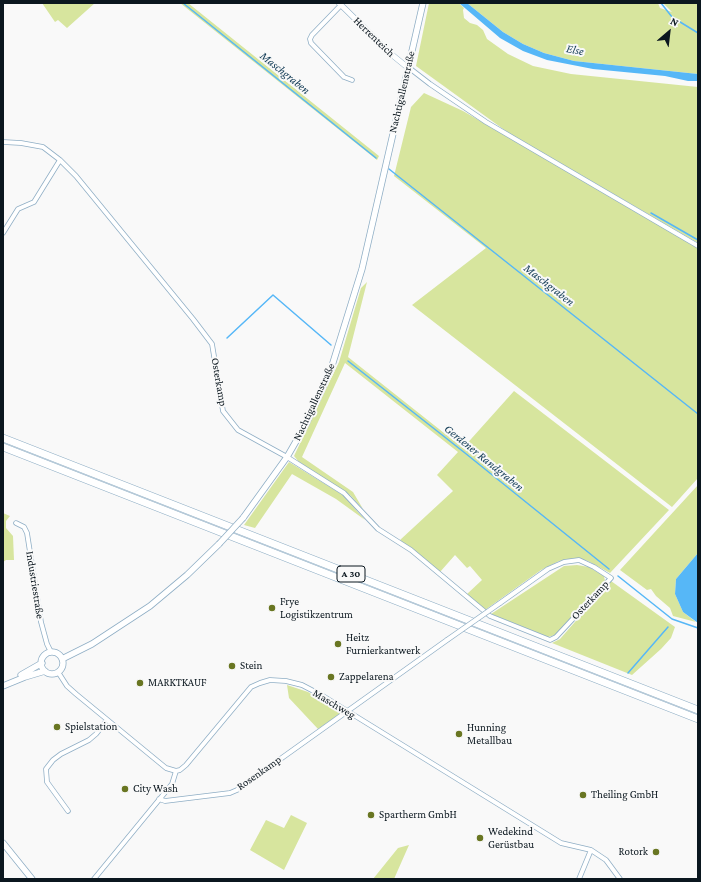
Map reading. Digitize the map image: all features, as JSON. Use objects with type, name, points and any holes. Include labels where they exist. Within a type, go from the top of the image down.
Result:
[{"type":"highway","name":"A 30","points":[[3,438],[698,710]]},
{"type":"highway","name":"A 30","points":[[3,447],[698,719]]},
{"type":"main road","name":"Nachtigallenstraße","points":[[62,659],[98,640],[150,606],[219,544],[243,518],[287,457],[306,424],[332,369],[357,288],[423,3]]},
{"type":"main road","points":[[3,686],[45,671],[51,673],[58,672],[62,666],[62,659],[58,654],[51,652],[43,657],[42,663],[45,671]]},
{"type":"main road","points":[[3,683],[42,663]]},
{"type":"main road","points":[[3,843],[32,879]]},
{"type":"street","name":"Herrenteich","points":[[352,80],[344,77],[311,43],[310,39],[340,4],[392,54],[408,67]]},
{"type":"street","points":[[408,67],[430,84],[486,122],[698,246]]},
{"type":"street","name":"Osterkamp","points":[[3,142],[21,143],[43,148],[60,160],[76,176],[193,319],[212,344],[223,411],[238,430],[287,457],[344,493],[378,529],[411,550],[490,616],[550,640],[556,637],[611,578],[594,567],[579,560],[564,562],[548,570],[500,603],[447,640],[346,711]]},
{"type":"street","points":[[3,234],[18,209],[34,202],[60,160]]},
{"type":"street","name":"Industriestraße","points":[[16,522],[24,527],[27,533],[41,622],[47,644],[51,652]]},
{"type":"street","points":[[58,672],[71,690],[166,768],[176,771]]},
{"type":"street","name":"Maschweg","points":[[94,879],[172,784],[176,771],[180,770],[186,765],[251,687],[260,682],[270,680],[302,685],[561,843],[591,850],[606,860],[620,879]]},
{"type":"street","name":"Rosenkamp","points":[[159,799],[165,801],[230,793],[237,790],[346,711]]},
{"type":"street","points":[[68,811],[47,782],[46,769],[53,760],[61,754],[90,740],[107,720]]},
{"type":"street","points":[[579,879],[591,850]]},
{"type":"green space","points":[[42,3],[95,3],[67,28],[58,20],[55,22]]},
{"type":"green space","points":[[180,3],[188,3],[379,156],[377,160]]},
{"type":"green space","points":[[429,3],[459,3],[464,8],[464,18],[483,30],[487,39],[508,54],[533,66],[571,74],[698,87],[698,243],[510,134],[416,66]]},
{"type":"green space","points":[[467,3],[658,3],[660,8],[672,12],[663,3],[698,3],[698,74],[574,61],[544,53],[523,44],[503,32]]},
{"type":"green space","points":[[424,93],[463,111],[698,247],[698,478],[672,507],[412,305],[486,248],[394,176],[411,107]]},
{"type":"green space","points":[[367,282],[348,357],[463,448],[514,391],[669,510],[610,573],[588,561],[576,558],[559,561],[541,570],[485,610],[467,594],[482,580],[470,566],[467,568],[455,555],[440,572],[400,540],[453,491],[437,475],[458,452],[345,363],[302,457],[353,492],[363,509],[350,495],[299,462],[294,456],[339,362],[361,288]]},
{"type":"green space","points":[[289,462],[343,495],[365,520],[336,499],[292,474],[255,528],[244,525]]},
{"type":"green space","points":[[698,485],[698,553],[676,579],[675,594],[683,612],[696,622],[673,616],[670,608],[656,596],[651,589],[647,590],[620,570]]},
{"type":"green space","points":[[3,513],[10,516],[6,521],[6,528],[13,536],[14,560],[6,560],[3,562]]},
{"type":"green space","points":[[577,565],[589,567],[604,576],[605,581],[555,635],[548,637],[491,614],[564,566]]},
{"type":"green space","points":[[611,581],[675,627],[671,638],[632,675],[552,643],[560,639]]},
{"type":"green space","points":[[287,685],[308,692],[341,713],[318,729],[289,698]]},
{"type":"green space","points":[[291,815],[307,823],[284,870],[250,850],[266,820],[284,828]]},
{"type":"green space","points":[[409,845],[394,879],[373,879],[398,848]]},
{"type":"water","points":[[459,3],[467,3],[503,32],[523,44],[544,53],[574,61],[698,74],[698,81],[688,81],[665,76],[593,69],[547,60],[523,51],[500,38]]},
{"type":"water","points":[[698,553],[698,623],[683,612],[675,594],[676,579]]},
{"type":"waterway","name":"Maschgraben","points":[[183,3],[376,158]]},
{"type":"waterway","points":[[661,3],[672,17],[698,33]]},
{"type":"waterway","name":"Maschgraben","points":[[389,169],[698,414]]},
{"type":"waterway","points":[[651,213],[698,240]]},
{"type":"waterway","name":"Gerdener Randgraben","points":[[227,338],[273,295],[331,345]]},
{"type":"waterway","name":"Gerdener Randgraben","points":[[348,361],[609,569]]},
{"type":"waterway","name":"Gerdener Randgraben","points":[[618,576],[672,619],[698,628]]},
{"type":"waterway","points":[[628,673],[668,627]]},
{"type":"place","name":"Frye Logistikzentrum","points":[[272,608]]},
{"type":"place","name":"Heitz Furnierkantwerk","points":[[338,644]]},
{"type":"place","name":"Stein","points":[[232,666]]},
{"type":"place","name":"Zappelarena","points":[[331,677]]},
{"type":"place","name":"MARKTKAUF","points":[[140,683]]},
{"type":"place","name":"Spielstation","points":[[57,727]]},
{"type":"place","name":"Hunning Metallbau","points":[[459,734]]},
{"type":"place","name":"City Wash","points":[[125,789]]},
{"type":"place","name":"Theiling GmbH","points":[[583,795]]},
{"type":"place","name":"Spartherm GmbH","points":[[371,815]]},
{"type":"place","name":"Wedekind Gerüstbau","points":[[480,838]]},
{"type":"place","name":"Rotork","points":[[656,852]]},
{"type":"water label","name":"Else","points":[[575,50]]}]
